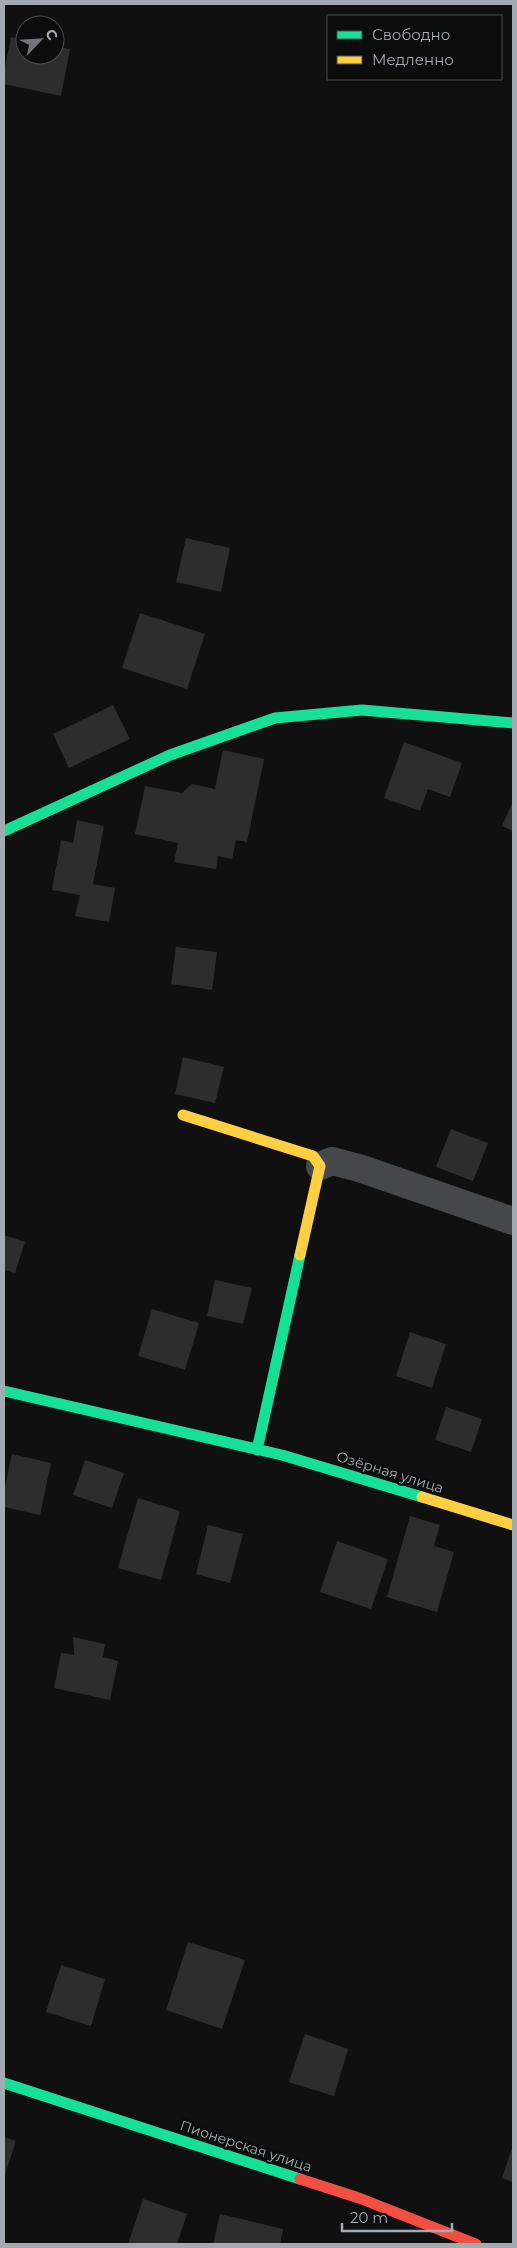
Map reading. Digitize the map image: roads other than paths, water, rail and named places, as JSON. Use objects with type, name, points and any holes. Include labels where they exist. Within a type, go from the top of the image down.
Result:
[{"type":"street","points":[[4,831],[170,755],[275,718],[362,710],[513,723]]},
{"type":"street","points":[[183,1114],[313,1156],[320,1166],[257,1450]]},
{"type":"street","points":[[320,1166],[332,1161],[360,1168],[513,1221]]},
{"type":"street","name":"Озёрная улица","points":[[4,1391],[282,1455],[513,1525]]},
{"type":"street","name":"Пионерская улица","points":[[4,2083],[359,2198],[476,2244]]}]
